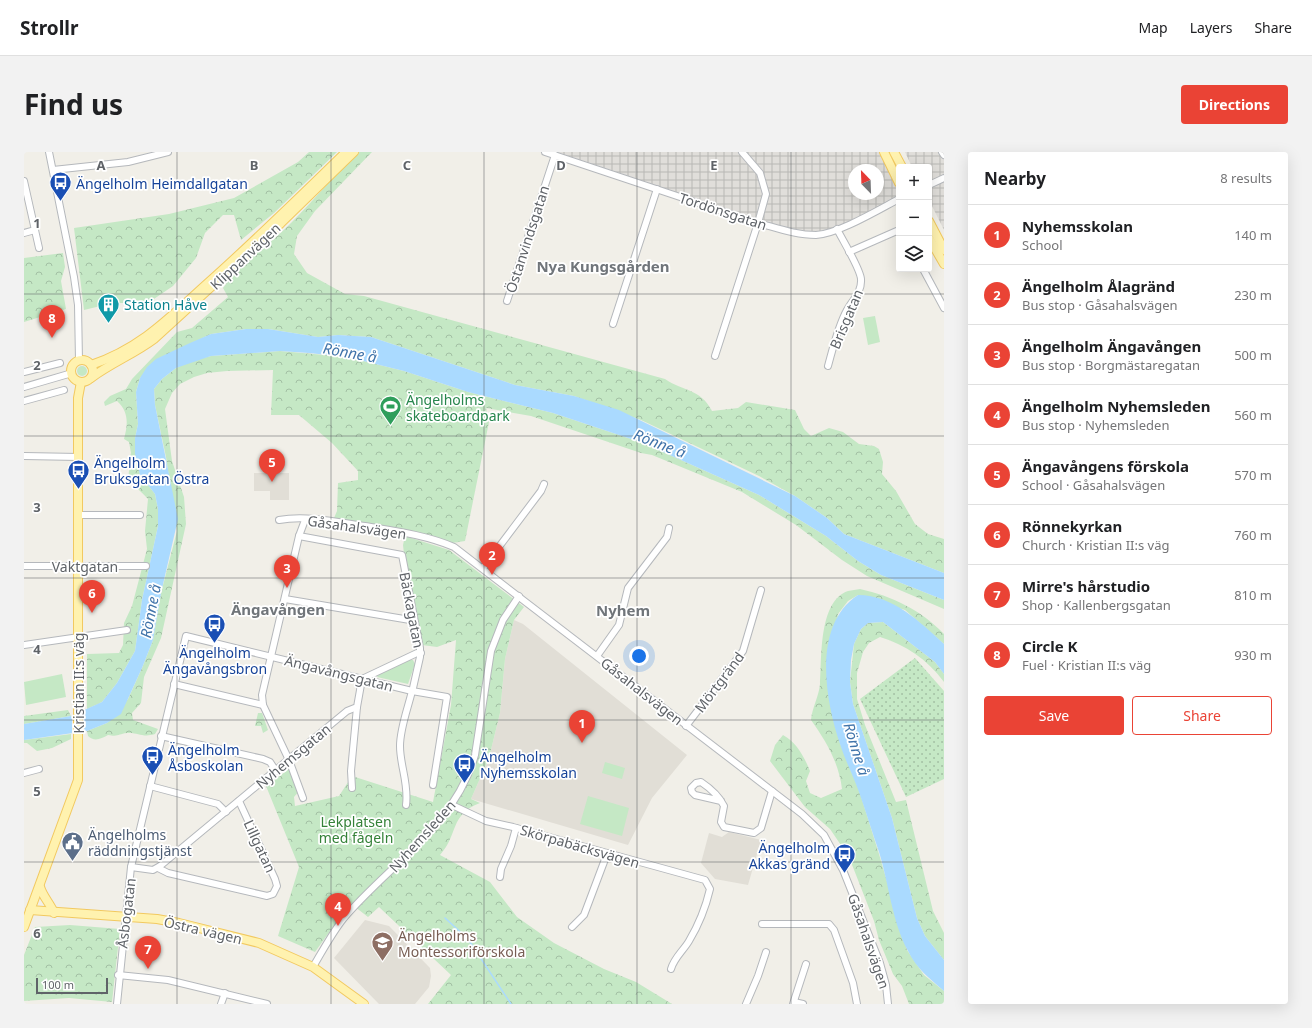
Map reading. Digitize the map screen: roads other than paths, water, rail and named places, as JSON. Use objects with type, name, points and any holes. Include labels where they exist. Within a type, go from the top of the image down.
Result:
[{"type":"main road","name":"Klippanvägen","points":[[91,365],[122,352],[154,332],[280,216],[346,152]]},
{"type":"main road","name":"Klippanvägen","points":[[81,382],[91,378],[104,368],[138,352],[154,339],[281,224],[354,152]]},
{"type":"main road","points":[[884,152],[896,177]]},
{"type":"main road","points":[[894,152],[900,164]]},
{"type":"main road","points":[[932,227],[944,250]]},
{"type":"main road","points":[[932,243],[944,264]]},
{"type":"main road","points":[[81,382],[74,378],[72,373],[73,366],[79,361],[87,361],[91,365],[93,370],[91,378]]},
{"type":"main road","name":"Kristian II:s väg","points":[[24,927],[27,910],[40,887],[78,780],[78,398],[81,382]]},
{"type":"main road","points":[[40,887],[42,895],[51,905],[54,913]]},
{"type":"main road","name":"Östra vägen","points":[[27,910],[54,913],[125,916],[179,923],[245,939],[274,948],[313,967],[364,1004]]},
{"type":"street","points":[[49,152],[74,278],[78,306],[79,361]]},
{"type":"street","points":[[53,170],[128,162],[168,152]]},
{"type":"street","name":"Tordönsgatan","points":[[545,152],[758,223],[807,234],[821,234],[837,229],[897,200]]},
{"type":"street","points":[[715,356],[765,197],[764,186],[760,173],[742,152]]},
{"type":"street","name":"Östanvindsgatan","points":[[507,301],[555,156]]},
{"type":"street","points":[[932,184],[944,178]]},
{"type":"street","points":[[24,181],[39,248]]},
{"type":"street","points":[[613,324],[657,189]]},
{"type":"street","name":"Brisgatan","points":[[828,366],[844,317],[848,308],[857,297],[861,284],[860,276],[837,229]]},
{"type":"street","points":[[24,233],[35,230]]},
{"type":"street","points":[[849,252],[896,231]]},
{"type":"street","points":[[925,272],[944,308]]},
{"type":"street","points":[[24,372],[60,363]]},
{"type":"street","points":[[24,387],[72,373]]},
{"type":"street","points":[[24,400],[64,390]]},
{"type":"street","points":[[24,456],[78,457]]},
{"type":"street","points":[[483,568],[541,491],[544,484]]},
{"type":"street","points":[[79,515],[140,515]]},
{"type":"street","name":"Gåsahalsvägen","points":[[279,520],[287,518],[331,521],[407,534],[440,541],[454,547],[772,791],[816,826],[831,845],[843,870],[880,963],[886,985],[888,1004]]},
{"type":"street","points":[[303,798],[289,760],[263,705],[262,695],[299,536],[305,520]]},
{"type":"street","points":[[597,656],[619,625],[628,588],[667,537],[669,528]]},
{"type":"street","name":"Bäckagatan","points":[[299,536],[402,555],[421,653],[400,742],[401,756],[407,785],[406,805]]},
{"type":"street","name":"Vaktgatan","points":[[24,566],[146,566]]},
{"type":"street","name":"Mörtgränd","points":[[686,726],[743,651],[761,590]]},
{"type":"street","name":"Nyhemsleden","points":[[313,967],[343,919],[436,825],[452,805],[465,784],[475,754],[491,650],[502,620],[519,596]]},
{"type":"street","points":[[285,599],[410,620],[414,619]]},
{"type":"street","points":[[24,645],[127,630]]},
{"type":"street","name":"Ängavångsgatan","points":[[186,636],[362,679],[447,697],[433,785]]},
{"type":"street","name":"Åsbogatan","points":[[116,1004],[131,867],[186,636]]},
{"type":"street","points":[[352,788],[351,771],[357,707],[362,679],[421,653]]},
{"type":"street","points":[[174,684],[263,705]]},
{"type":"street","name":"Nyhemsgatan","points":[[158,868],[347,711],[357,707]]},
{"type":"street","points":[[161,736],[263,759],[270,762],[276,770]]},
{"type":"street","points":[[24,773],[39,769]]},
{"type":"street","points":[[721,801],[695,795],[692,793],[691,788],[696,783],[702,782],[721,801],[725,807],[721,823],[723,826],[728,829],[751,834],[759,831],[772,791]]},
{"type":"street","points":[[150,786],[218,804],[226,812]]},
{"type":"street","name":"Lillgatan","points":[[158,868],[168,873],[267,896],[275,892],[277,886],[275,879],[239,801]]},
{"type":"street","name":"Skörpabäcksvägen","points":[[452,805],[486,821],[701,879],[708,884],[710,890],[694,932],[686,946],[674,961],[671,969]]},
{"type":"street","points":[[500,876],[500,869],[511,846],[516,828]]},
{"type":"street","points":[[720,831],[728,829]]},
{"type":"street","points":[[572,927],[584,915],[607,854]]},
{"type":"street","points":[[131,867],[151,870],[158,868]]},
{"type":"street","points":[[762,924],[830,924],[834,930],[851,976],[857,1004]]},
{"type":"street","points":[[746,1004],[766,952]]},
{"type":"street","points":[[803,1004],[793,1003],[806,964]]},
{"type":"street","points":[[118,975],[168,980],[267,1004]]},
{"type":"street","points":[[221,1004],[225,993]]},
{"type":"water","name":"Rönne å","points":[[246,329],[268,329],[318,337],[338,335],[371,337],[515,385],[574,396],[619,410],[795,496],[827,518],[844,534],[944,573],[944,600],[881,575],[858,561],[826,536],[759,495],[643,443],[553,413],[468,392],[404,371],[347,357],[280,351],[211,356],[176,368],[162,379],[154,389],[155,405],[178,519],[161,593],[153,640],[121,714],[107,723],[87,731],[24,740],[24,724],[71,716],[102,702],[117,683],[135,651],[142,600],[158,526],[158,509],[155,494],[140,475],[135,454],[135,438],[138,424],[136,392],[140,378],[147,367],[156,359],[190,343],[211,334]]},
{"type":"water","name":"Rönne å","points":[[858,595],[871,596],[883,600],[905,611],[944,644],[944,674],[935,662],[883,622],[868,623],[861,629],[854,644],[851,660],[850,682],[853,704],[892,818],[917,918],[925,936],[944,960],[944,991],[919,968],[911,957],[898,928],[879,852],[859,792],[844,756],[830,706],[826,664],[828,644],[834,625],[843,608]]},
{"type":"waterway","points":[[445,918],[468,939],[511,1004]]},
{"type":"place","name":"Ängelholm Heimdallgatan","points":[[60,202]]},
{"type":"place","name":"Station Håve","points":[[108,324]]},
{"type":"place","name":"Circle K","points":[[52,338]]},
{"type":"place","name":"Ängelholms skateboardpark","points":[[391,426]]},
{"type":"place","name":"Ängavångens förskola","points":[[272,482]]},
{"type":"place","name":"Ängelholm Bruksgatan Östra","points":[[78,490]]},
{"type":"place","name":"Ängelholm Ålagränd","points":[[492,575]]},
{"type":"place","name":"Ängelholm Ängavången","points":[[287,588]]},
{"type":"place","name":"Rönnekyrkan","points":[[92,613]]},
{"type":"place","name":"Ängelholm Ängavångsbron","points":[[215,644]]},
{"type":"place","name":"Nyhemsskolan","points":[[582,743]]},
{"type":"place","name":"Ängelholm Åsboskolan","points":[[152,776]]},
{"type":"place","name":"Ängelholm Nyhemsskolan","points":[[465,784]]},
{"type":"place","name":"Ängelholms räddningstjänst","points":[[73,862]]},
{"type":"place","name":"Ängelholm Akkas gränd","points":[[845,874]]},
{"type":"place","name":"Ängelholm Nyhemsleden","points":[[338,926]]},
{"type":"place","name":"Ängelholms Montessoriförskola","points":[[382,962]]},
{"type":"place","name":"Mirre's hårstudio","points":[[148,969]]},
{"type":"district","name":"Nya Kungsgården","points":[[603,266]]},
{"type":"district","name":"Ängavången","points":[[278,609]]},
{"type":"district","name":"Nyhem","points":[[623,610]]},
{"type":"park label","name":"Lekplatsen med fågeln","points":[[356,830]]}]
